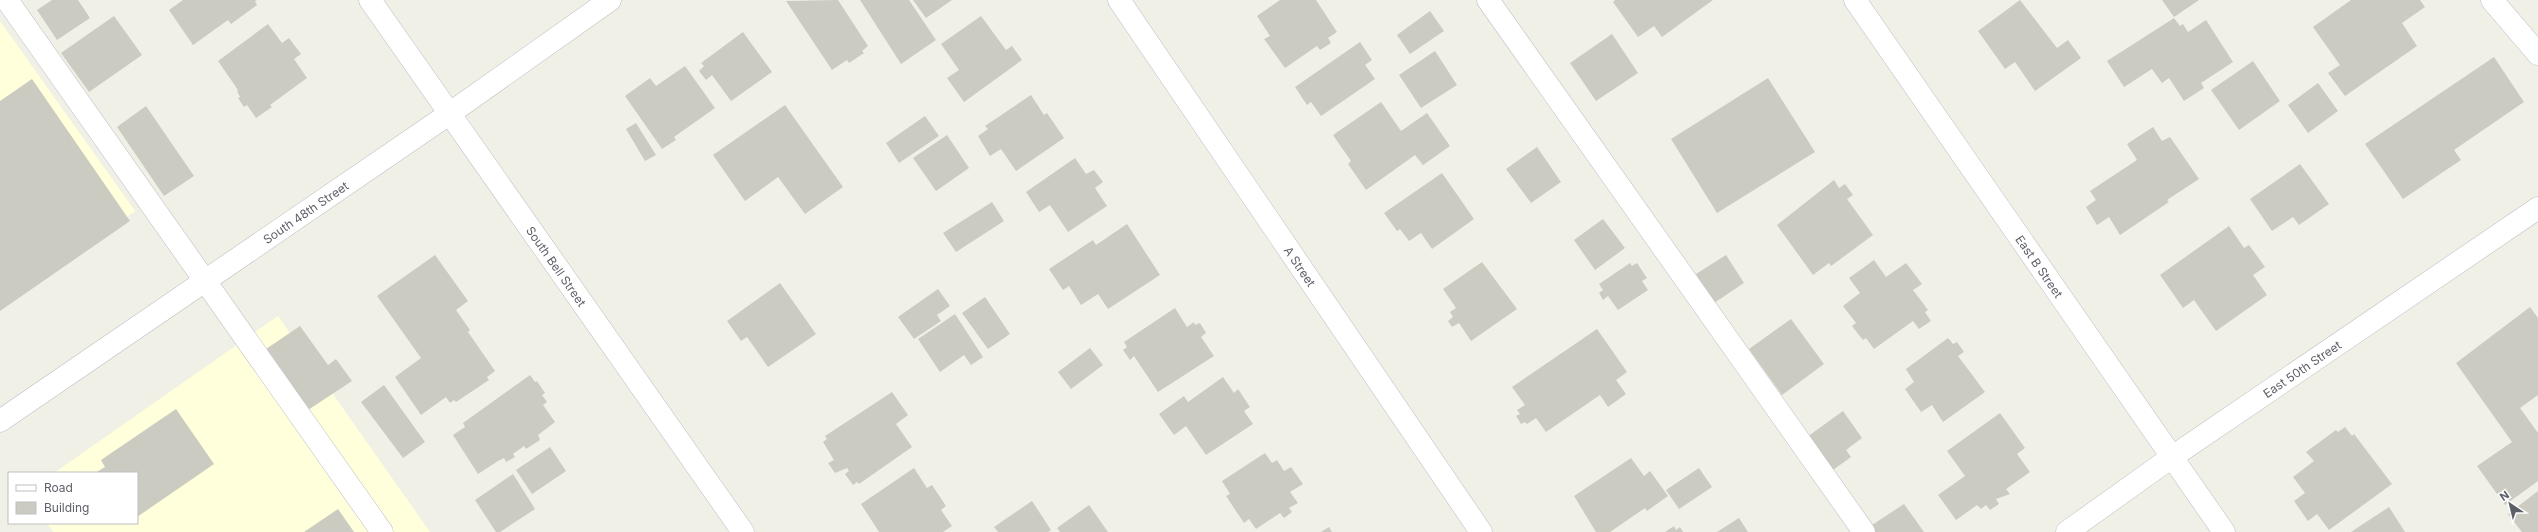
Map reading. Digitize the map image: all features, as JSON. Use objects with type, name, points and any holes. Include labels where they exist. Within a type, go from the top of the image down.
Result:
[{"type":"street","points":[[7,0],[382,532]]},
{"type":"street","name":"South Bell Street","points":[[370,0],[743,532]]},
{"type":"street","name":"South 48th Street","points":[[0,422],[449,114],[610,0]]},
{"type":"street","name":"A Street","points":[[1119,0],[1481,532]]},
{"type":"street","points":[[1488,0],[1864,532]]},
{"type":"street","name":"East B Street","points":[[1855,0],[2224,532]]},
{"type":"street","points":[[2492,0],[2538,54]]},
{"type":"street","name":"East 50th Street","points":[[2067,532],[2172,457],[2538,208]]},
{"type":"shaded area","points":[[0,21],[135,211],[0,306]]},
{"type":"shaded area","points":[[278,316],[430,532],[53,532],[48,524],[138,524],[138,472],[55,472]]},
{"type":"building","points":[[52,0],[78,0],[90,18],[57,40],[37,10]]},
{"type":"building","points":[[183,0],[257,0],[255,1],[257,5],[231,24],[228,20],[193,45],[169,10]]},
{"type":"building","points":[[838,0],[868,46],[862,51],[864,53],[849,63],[847,60],[832,70],[786,1]]},
{"type":"building","points":[[860,0],[909,0],[936,40],[901,64]]},
{"type":"building","points":[[913,0],[952,0],[926,18]]},
{"type":"building","points":[[1280,0],[1316,0],[1337,32],[1328,38],[1331,43],[1320,50],[1317,46],[1285,68],[1264,39],[1270,36],[1257,16]]},
{"type":"building","points":[[1615,0],[1713,0],[1662,37],[1654,26],[1638,37],[1613,2]]},
{"type":"building","points":[[2020,0],[2057,48],[2068,40],[2081,58],[2035,91],[2015,62],[2005,69],[1978,31]]},
{"type":"building","points":[[2162,0],[2199,0],[2174,17]]},
{"type":"building","points":[[2351,0],[2420,0],[2425,7],[2402,23],[2417,46],[2345,96],[2328,73],[2340,65],[2313,27]]},
{"type":"building","points":[[1430,11],[1444,31],[1410,54],[1397,35]]},
{"type":"building","points":[[114,16],[142,55],[89,92],[61,53]]},
{"type":"building","points":[[981,16],[1006,50],[1012,46],[1022,60],[964,102],[947,78],[959,70],[941,44]]},
{"type":"building","points":[[2174,18],[2180,26],[2183,24],[2188,32],[2206,20],[2233,62],[2201,83],[2204,88],[2184,101],[2169,78],[2162,83],[2152,69],[2124,87],[2107,61]]},
{"type":"building","points":[[268,24],[282,43],[289,38],[301,54],[294,59],[307,78],[270,105],[272,107],[256,118],[247,105],[244,107],[238,98],[240,97],[237,91],[238,90],[218,61]]},
{"type":"building","points":[[743,32],[772,72],[731,101],[712,75],[706,80],[699,71],[704,66],[701,63]]},
{"type":"building","points":[[1612,34],[1638,73],[1596,101],[1570,63]]},
{"type":"building","points":[[1360,42],[1372,60],[1365,65],[1375,79],[1321,116],[1311,102],[1307,105],[1295,87]]},
{"type":"building","points":[[1435,51],[1457,85],[1421,108],[1399,75]]},
{"type":"building","points":[[2494,57],[2524,102],[2454,150],[2461,160],[2403,199],[2365,144]]},
{"type":"building","points":[[2253,61],[2280,101],[2239,130],[2211,90]]},
{"type":"building","points":[[685,66],[715,108],[674,137],[676,140],[662,149],[625,96],[650,78],[656,86]]},
{"type":"building","points":[[1768,78],[1815,152],[1717,213],[1671,139]]},
{"type":"building","points":[[32,79],[130,221],[0,311],[0,101]]},
{"type":"building","points":[[2318,83],[2338,111],[2308,133],[2288,105]]},
{"type":"building","points":[[1031,95],[1044,115],[1047,113],[1064,138],[1016,171],[1001,149],[990,156],[978,136],[988,129],[985,126]]},
{"type":"building","points":[[1381,102],[1401,131],[1427,113],[1450,146],[1423,165],[1415,155],[1366,190],[1348,164],[1351,161],[1333,135]]},
{"type":"building","points":[[785,105],[843,187],[805,214],[778,177],[745,201],[713,155]]},
{"type":"building","points":[[146,106],[194,176],[164,196],[117,127]]},
{"type":"building","points":[[925,116],[939,136],[899,163],[886,143]]},
{"type":"building","points":[[636,123],[656,155],[645,161],[626,129]]},
{"type":"building","points":[[2153,127],[2162,141],[2170,137],[2199,179],[2167,200],[2169,202],[2120,235],[2109,217],[2097,225],[2086,207],[2096,200],[2090,191],[2137,160],[2127,144]]},
{"type":"building","points":[[947,135],[969,168],[936,191],[913,158]]},
{"type":"building","points":[[1537,147],[1561,182],[1531,203],[1506,169]]},
{"type":"building","points":[[1075,158],[1086,174],[1094,170],[1103,182],[1095,188],[1107,206],[1068,232],[1050,205],[1039,212],[1026,192]]},
{"type":"building","points":[[2300,164],[2329,204],[2299,225],[2293,217],[2272,231],[2250,199]]},
{"type":"building","points":[[1442,173],[1474,219],[1432,249],[1421,233],[1409,241],[1400,229],[1397,231],[1384,213]]},
{"type":"building","points":[[1834,180],[1839,188],[1845,184],[1853,195],[1847,199],[1873,235],[1831,266],[1829,263],[1813,275],[1777,225]]},
{"type":"building","points":[[992,202],[1004,221],[956,252],[943,233]]},
{"type":"building","points":[[1603,219],[1625,248],[1595,270],[1574,240]]},
{"type":"building","points":[[1127,224],[1160,275],[1108,309],[1098,294],[1081,305],[1069,286],[1063,290],[1049,269],[1093,240],[1096,245]]},
{"type":"building","points":[[2229,226],[2244,248],[2249,245],[2265,267],[2253,275],[2267,295],[2216,331],[2194,300],[2183,308],[2160,275]]},
{"type":"building","points":[[435,255],[468,301],[456,310],[470,330],[468,332],[495,371],[487,377],[489,380],[456,402],[454,400],[450,403],[446,397],[421,415],[395,377],[421,358],[377,296]]},
{"type":"building","points":[[1726,255],[1744,283],[1714,303],[1696,274]]},
{"type":"building","points":[[1874,260],[1886,277],[1906,263],[1922,284],[1913,290],[1928,310],[1925,312],[1931,321],[1919,329],[1913,321],[1874,349],[1866,338],[1863,340],[1852,326],[1856,323],[1843,306],[1860,293],[1849,278]]},
{"type":"building","points":[[1482,262],[1517,309],[1471,341],[1459,323],[1452,327],[1448,321],[1453,317],[1450,312],[1456,308],[1443,289]]},
{"type":"building","points":[[1630,263],[1632,266],[1637,263],[1647,278],[1642,281],[1648,290],[1618,310],[1608,296],[1603,300],[1599,293],[1603,290],[1599,284]]},
{"type":"building","points":[[780,283],[816,334],[768,367],[747,337],[741,341],[727,321]]},
{"type":"building","points":[[938,289],[950,306],[937,315],[941,321],[914,339],[898,317]]},
{"type":"building","points":[[985,297],[1010,334],[988,349],[962,313]]},
{"type":"building","points":[[2530,307],[2538,318],[2538,395],[2520,408],[2538,433],[2538,481],[2505,505],[2477,466],[2512,442],[2456,363]]},
{"type":"building","points":[[1175,308],[1187,327],[1194,322],[1195,325],[1200,323],[1206,333],[1201,337],[1214,356],[1158,392],[1134,356],[1130,360],[1123,350],[1127,347],[1124,342]]},
{"type":"building","points":[[955,314],[983,357],[971,365],[964,355],[940,372],[918,339]]},
{"type":"building","points":[[1791,319],[1824,364],[1782,395],[1749,349]]},
{"type":"building","points":[[300,326],[328,365],[336,359],[352,381],[308,410],[266,349]]},
{"type":"building","points":[[1597,329],[1627,372],[1616,380],[1626,394],[1608,407],[1600,395],[1546,432],[1536,418],[1527,424],[1525,422],[1521,424],[1516,416],[1520,414],[1517,410],[1525,405],[1512,387]]},
{"type":"building","points":[[1948,338],[1953,344],[1957,342],[1964,352],[1958,356],[1985,392],[1943,422],[1932,405],[1921,412],[1905,389],[1914,382],[1906,369]]},
{"type":"building","points":[[1090,348],[1103,365],[1071,389],[1058,372]]},
{"type":"building","points":[[530,375],[535,382],[537,381],[545,393],[542,395],[547,402],[543,405],[555,422],[538,435],[540,440],[526,449],[524,446],[513,454],[515,457],[506,462],[504,458],[478,474],[453,435],[465,427],[463,423]]},
{"type":"building","points":[[1223,377],[1234,393],[1238,389],[1250,407],[1244,411],[1253,424],[1206,455],[1186,426],[1174,435],[1159,414],[1184,396],[1188,402]]},
{"type":"building","points":[[384,385],[425,442],[403,458],[361,402]]},
{"type":"building","points":[[892,392],[908,415],[896,424],[912,447],[859,484],[857,482],[853,485],[845,474],[849,471],[847,468],[835,473],[828,463],[834,460],[823,442],[827,439],[825,436]]},
{"type":"building","points":[[176,409],[214,464],[138,516],[138,472],[97,472],[105,467],[101,460]]},
{"type":"building","points":[[1843,411],[1862,438],[1846,450],[1851,457],[1833,470],[1807,437]]},
{"type":"building","points":[[2000,413],[2025,448],[2017,454],[2030,472],[2006,489],[2010,494],[1996,499],[1999,504],[1990,510],[1986,505],[1981,509],[1977,505],[1956,520],[1938,495],[1965,476],[1947,451]]},
{"type":"building","points":[[2345,427],[2352,436],[2354,434],[2392,484],[2329,530],[2317,514],[2308,521],[2294,501],[2305,493],[2293,477],[2314,461],[2306,452],[2336,430],[2338,432]]},
{"type":"building","points":[[550,447],[566,471],[532,494],[516,470]]},
{"type":"building","points":[[1265,453],[1272,463],[1277,460],[1284,471],[1291,467],[1303,484],[1290,492],[1298,503],[1289,508],[1292,512],[1284,518],[1280,513],[1256,529],[1249,519],[1244,523],[1226,496],[1230,494],[1222,481]]},
{"type":"building","points":[[1631,458],[1644,476],[1650,471],[1668,496],[1647,511],[1645,508],[1610,532],[1596,532],[1574,496]]},
{"type":"building","points":[[914,468],[927,488],[932,485],[946,506],[941,510],[952,526],[943,532],[879,532],[861,504]]},
{"type":"building","points":[[1699,468],[1712,487],[1679,509],[1666,490]]},
{"type":"building","points":[[513,474],[535,509],[500,532],[496,532],[475,500]]},
{"type":"building","points":[[2538,491],[2538,532],[2522,532],[2508,514]]},
{"type":"building","points":[[1032,501],[1051,530],[1048,532],[998,532],[994,527]]},
{"type":"building","points":[[1904,504],[1924,532],[1872,532],[1869,527]]},
{"type":"building","points":[[1089,505],[1108,532],[1060,532],[1057,528]]},
{"type":"building","points":[[2389,507],[2405,532],[2351,532]]},
{"type":"building","points":[[338,509],[354,532],[304,532]]},
{"type":"building","points":[[1739,518],[1748,532],[1717,532]]},
{"type":"building","points":[[1674,526],[1676,530],[1680,527],[1683,532],[1665,532]]},
{"type":"building","points":[[1329,527],[1332,532],[1321,532]]}]
